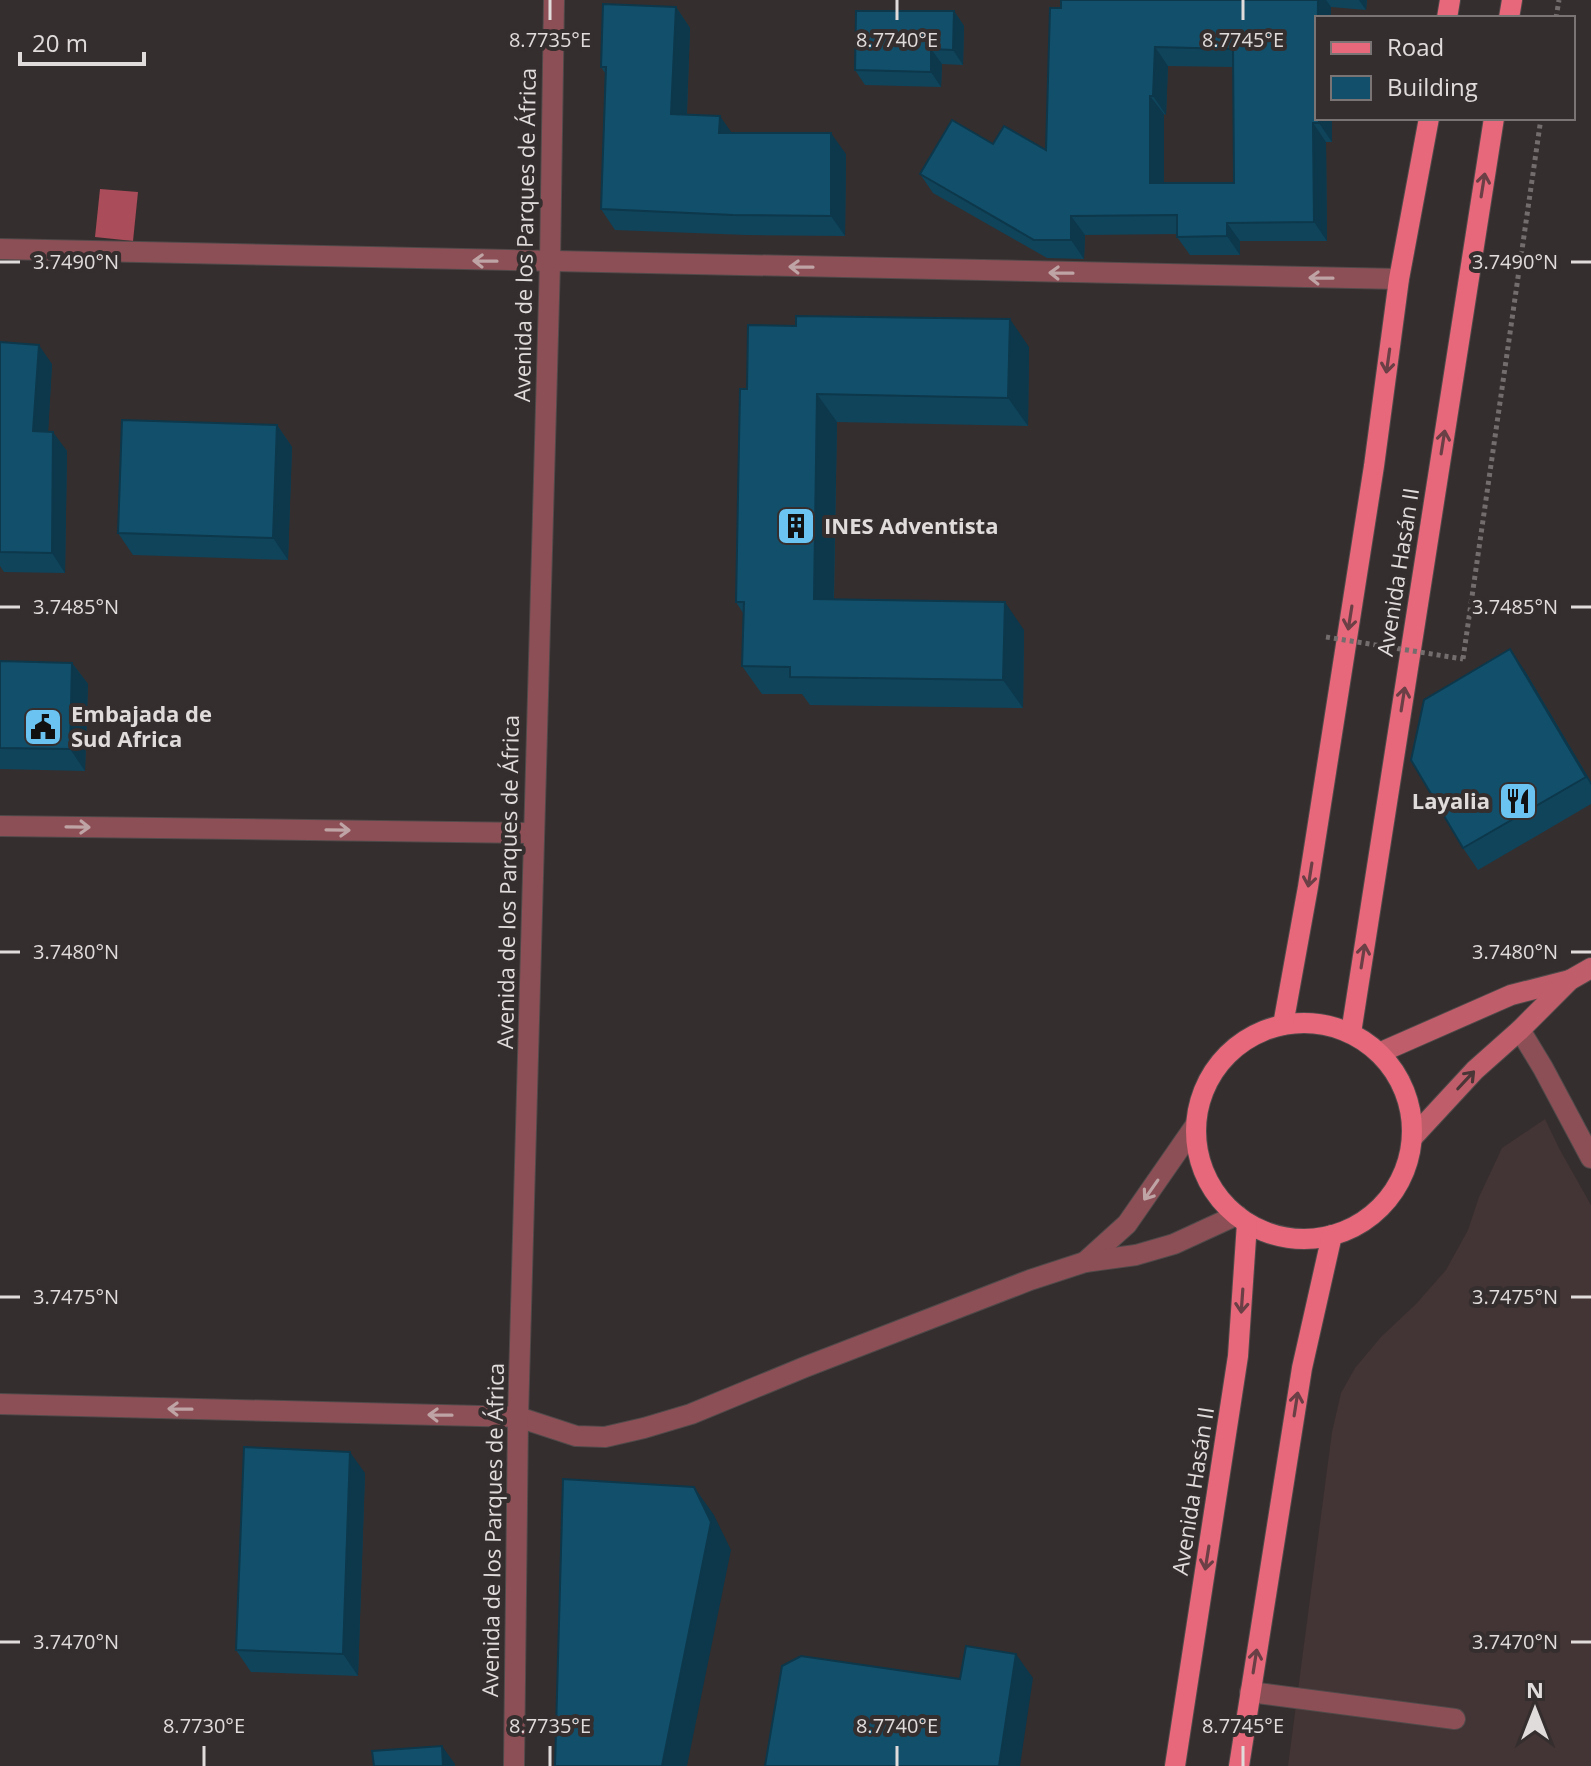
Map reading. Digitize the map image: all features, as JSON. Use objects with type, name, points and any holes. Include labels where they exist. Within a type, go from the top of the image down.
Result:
[{"type":"main road","name":"Avenida Hasán II","points":[[1283,1025],[1308,887],[1374,466],[1399,279],[1429,120]]},
{"type":"main road","name":"Avenida Hasán II","points":[[1351,1033],[1494,120]]},
{"type":"main road","points":[[1413,1137],[1475,1070],[1570,980],[1591,968]]},
{"type":"main road","points":[[1379,1053],[1511,995],[1570,980]]},
{"type":"main road","points":[[1318,1024],[1351,1033],[1379,1053],[1399,1077],[1410,1106],[1413,1137],[1410,1159],[1389,1199],[1353,1227],[1332,1235],[1303,1239],[1274,1235],[1242,1219],[1219,1197],[1206,1176],[1198,1152],[1195,1126],[1200,1098],[1213,1073],[1231,1050],[1256,1034],[1283,1025],[1318,1024]]},
{"type":"main road","name":"Avenida Hasán II","points":[[1175,1766],[1238,1356],[1242,1219]]},
{"type":"main road","points":[[1239,1766],[1302,1368],[1332,1235]]},
{"type":"street","name":"Avenida de los Parques de África","points":[[514,1766],[518,1417],[550,262],[554,0]]},
{"type":"street","points":[[0,249],[1399,279]]},
{"type":"street","points":[[0,826],[533,833]]},
{"type":"street","points":[[1520,1030],[1591,1158]]},
{"type":"street","points":[[1085,1262],[1127,1224],[1195,1126]]},
{"type":"street","points":[[0,1404],[518,1417],[576,1436],[605,1437],[691,1414],[952,1310],[1085,1262],[1136,1255],[1242,1219]]},
{"type":"street","points":[[1250,1692],[1455,1719]]},
{"type":"path","points":[[1326,637],[1463,659],[1541,120]]},
{"type":"shaded area","points":[[100,189],[138,192],[133,241],[95,237]]},
{"type":"shaded area","points":[[1545,1119],[1591,1205],[1591,1766],[1288,1766],[1332,1432],[1341,1393],[1355,1368],[1381,1337],[1446,1270],[1468,1230],[1479,1197],[1502,1148]]},
{"type":"building","points":[[1061,0],[1318,0],[1318,16],[1315,16],[1315,120],[1319,123],[1313,123],[1314,222],[1227,223],[1227,236],[1177,237],[1177,215],[1071,216],[1071,240],[1034,240],[920,174],[952,120],[993,144],[1004,126],[1046,150],[1050,8],[1061,8]],"holes":[[[1155,47],[1233,49],[1234,183],[1150,183],[1150,96],[1153,96]]]},
{"type":"building","points":[[603,4],[676,7],[671,114],[720,116],[719,133],[831,133],[831,216],[601,209],[606,67],[601,67]]},
{"type":"building","points":[[856,11],[954,11],[953,50],[931,49],[931,72],[855,70]]},
{"type":"building","name":"INES Adventista","points":[[796,316],[1010,319],[1008,398],[817,394],[814,599],[1005,602],[1003,680],[790,677],[790,667],[742,666],[744,602],[736,602],[740,389],[747,389],[748,325],[796,326]]},
{"type":"building","points":[[0,342],[39,345],[33,431],[53,432],[52,553],[0,552]]},
{"type":"building","points":[[122,420],[277,425],[273,538],[118,533]]},
{"type":"building","points":[[1510,649],[1586,777],[1463,848],[1411,760],[1424,700]]},
{"type":"building","name":"Embajada de Sud Africa","points":[[0,661],[72,663],[70,749],[0,748]]},
{"type":"building","points":[[244,1447],[350,1452],[343,1654],[236,1650]]},
{"type":"building","points":[[563,1479],[694,1487],[711,1522],[662,1766],[555,1766]]},
{"type":"building","points":[[966,1646],[1016,1654],[999,1766],[765,1766],[782,1666],[801,1656],[960,1679]]},
{"type":"building","points":[[442,1746],[443,1766],[374,1766],[372,1751]]},
{"type":"place","name":"INES Adventista","points":[[796,526]]},
{"type":"place","name":"Embajada de Sud Africa","points":[[43,727]]},
{"type":"place","name":"Layalia","points":[[1518,801]]}]
